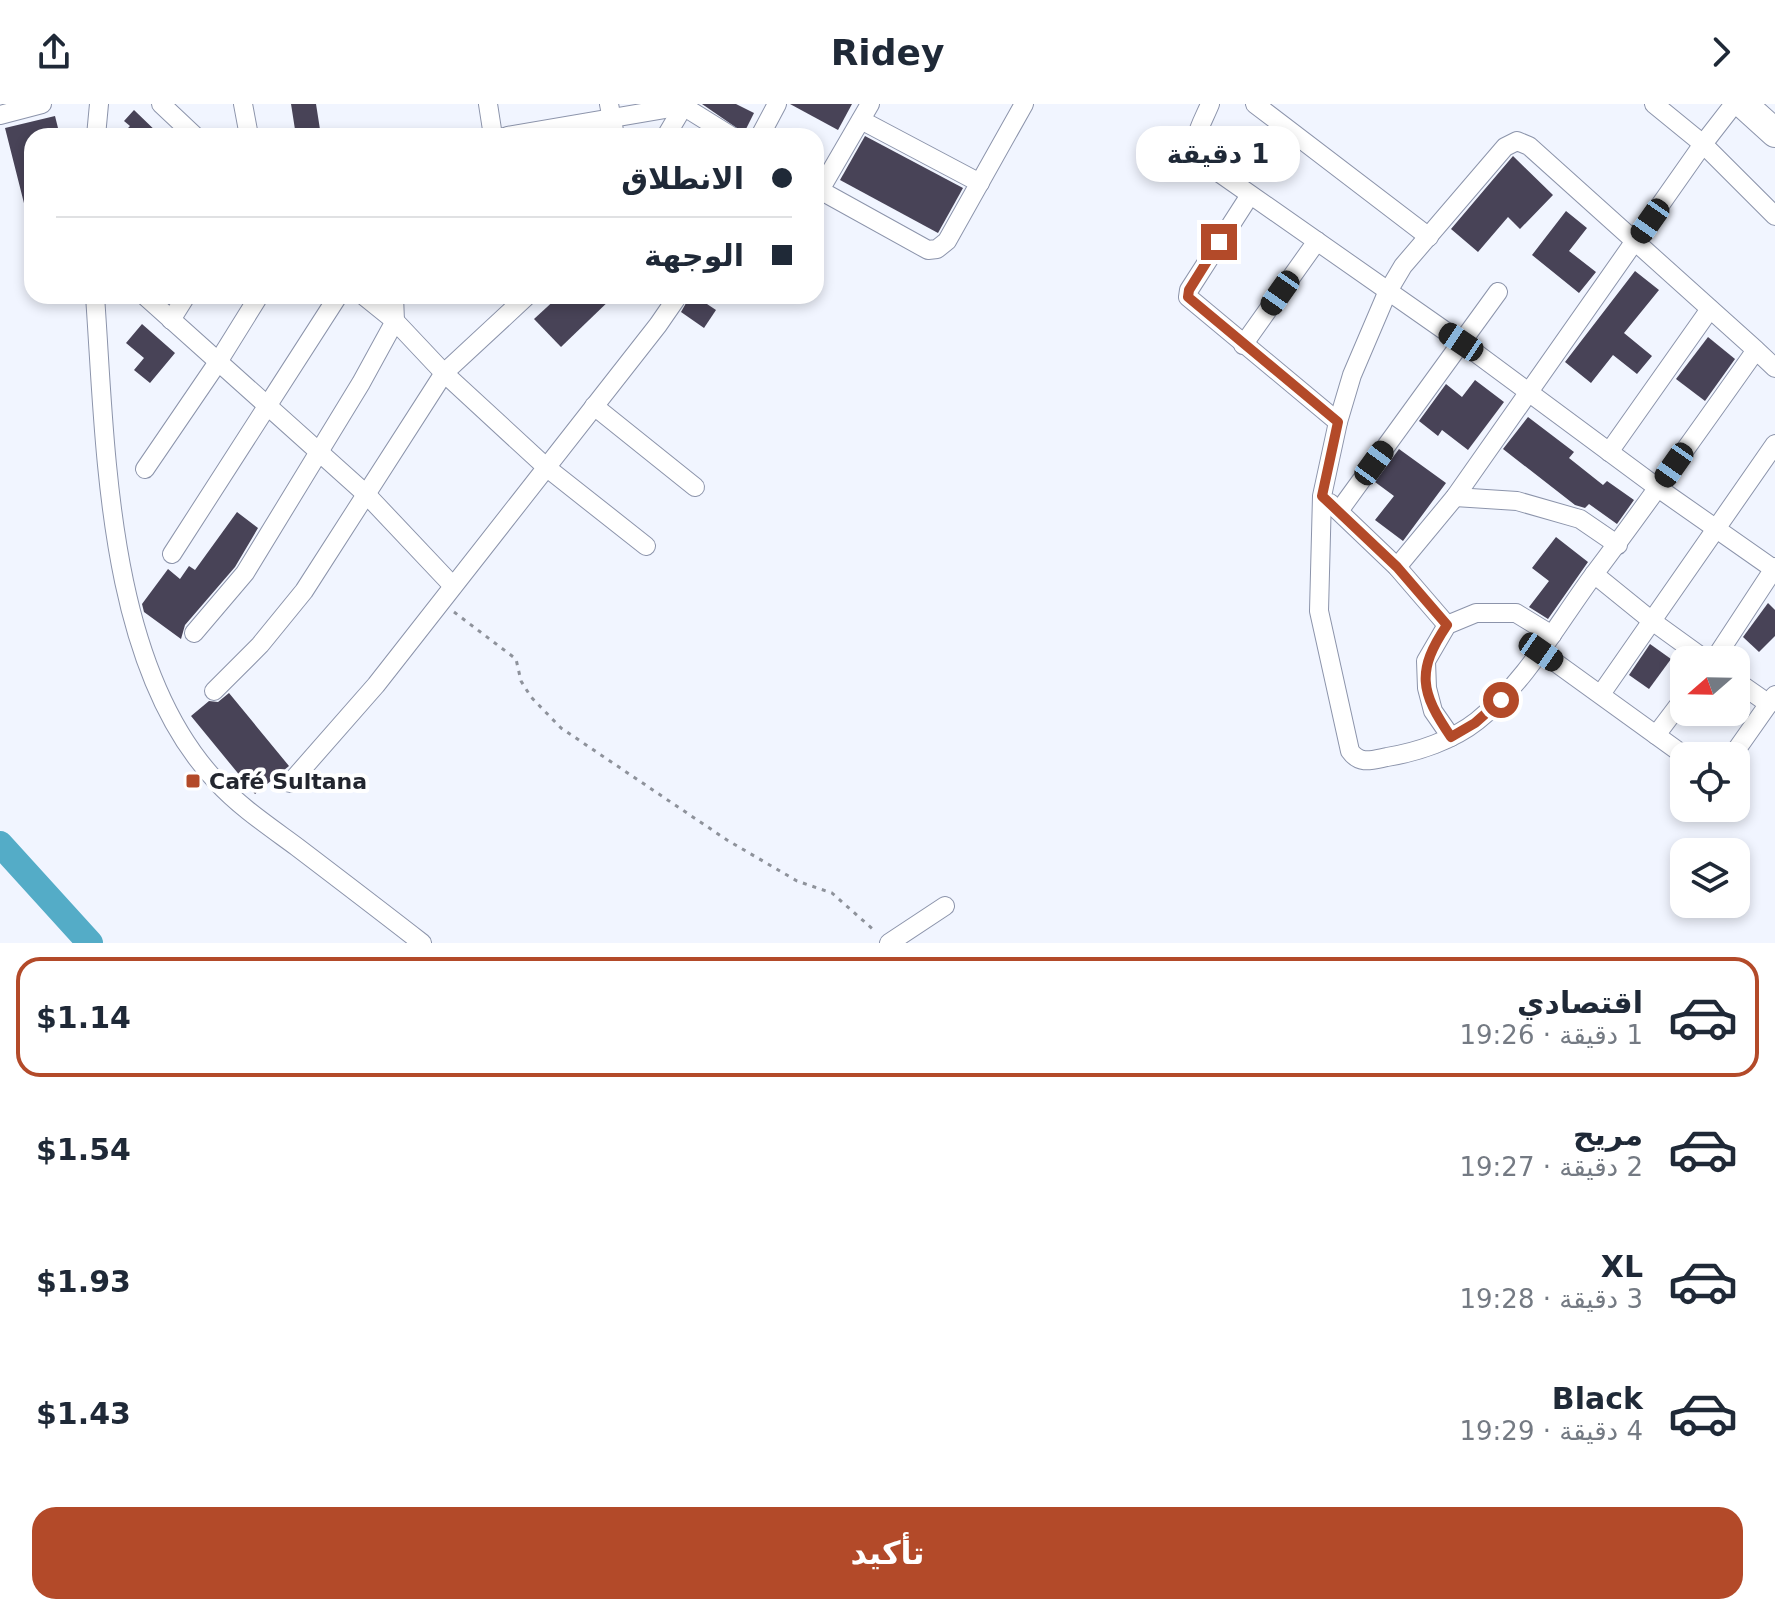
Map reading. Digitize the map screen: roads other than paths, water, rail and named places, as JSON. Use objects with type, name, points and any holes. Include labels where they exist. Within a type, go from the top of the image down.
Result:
[{"type":"highway","points":[[1743,104],[1775,133]]},
{"type":"street","points":[[0,115],[42,104]]},
{"type":"street","points":[[97,128],[99,104]]},
{"type":"street","points":[[161,104],[186,128]]},
{"type":"street","points":[[243,104],[248,128]]},
{"type":"street","points":[[488,104],[492,128]]},
{"type":"street","points":[[764,128],[777,104]]},
{"type":"street","points":[[1210,104],[1194,144],[1201,160],[1461,342],[1658,488],[1775,569],[1723,646]]},
{"type":"street","points":[[1255,104],[1429,237]]},
{"type":"street","points":[[1654,104],[1703,144],[1775,216]]},
{"type":"street","points":[[1397,567],[1455,497],[1734,104]]},
{"type":"street","points":[[671,128],[684,105]]},
{"type":"street","points":[[539,128],[610,110],[684,105],[719,128]]},
{"type":"street","points":[[824,192],[928,250],[937,249],[947,241],[1019,106]]},
{"type":"street","points":[[824,179],[866,112],[980,183]]},
{"type":"street","points":[[1756,350],[1541,652],[1501,700],[1475,723],[1451,737],[1395,756],[1362,761],[1355,758],[1350,751],[1319,611],[1322,496],[1338,422],[1352,375],[1387,293],[1403,266],[1505,147],[1517,141],[1529,146],[1756,350],[1775,368]]},
{"type":"street","points":[[1250,195],[1189,290],[1188,297],[1338,422]]},
{"type":"street","points":[[1243,345],[1317,241]]},
{"type":"street","points":[[1339,511],[1498,292]]},
{"type":"street","points":[[96,304],[114,531],[132,615],[163,699],[179,732],[217,782],[250,812],[422,943]]},
{"type":"street","points":[[154,304],[367,495],[453,586]]},
{"type":"street","points":[[171,320],[181,304]]},
{"type":"street","points":[[145,469],[254,304]]},
{"type":"street","points":[[172,554],[333,304]]},
{"type":"street","points":[[374,304],[546,467],[646,546]]},
{"type":"street","points":[[194,633],[245,573],[361,383],[395,321],[394,304]]},
{"type":"street","points":[[214,691],[260,645],[304,591],[444,373],[515,304]]},
{"type":"street","points":[[290,783],[376,685],[672,304]]},
{"type":"street","points":[[1609,452],[1710,309]]},
{"type":"street","points":[[594,406],[695,487]]},
{"type":"street","points":[[1601,694],[1775,444]]},
{"type":"street","points":[[1322,496],[1397,567],[1447,625]]},
{"type":"street","points":[[1455,497],[1517,501],[1580,519],[1618,545]]},
{"type":"street","points":[[1594,574],[1687,646]]},
{"type":"street","points":[[1451,737],[1433,711],[1427,688],[1426,661],[1447,625],[1476,613],[1516,613],[1552,635]]},
{"type":"street","points":[[1541,652],[1670,745]]},
{"type":"street","points":[[1742,742],[1772,700],[1750,688]]},
{"type":"street","points":[[1656,735],[1670,716]]},
{"type":"street","points":[[882,938],[945,906]]},
{"type":"waterway","points":[[0,844],[90,943]]},
{"type":"place","name":"Café Sultana","points":[[193,781]]}]
